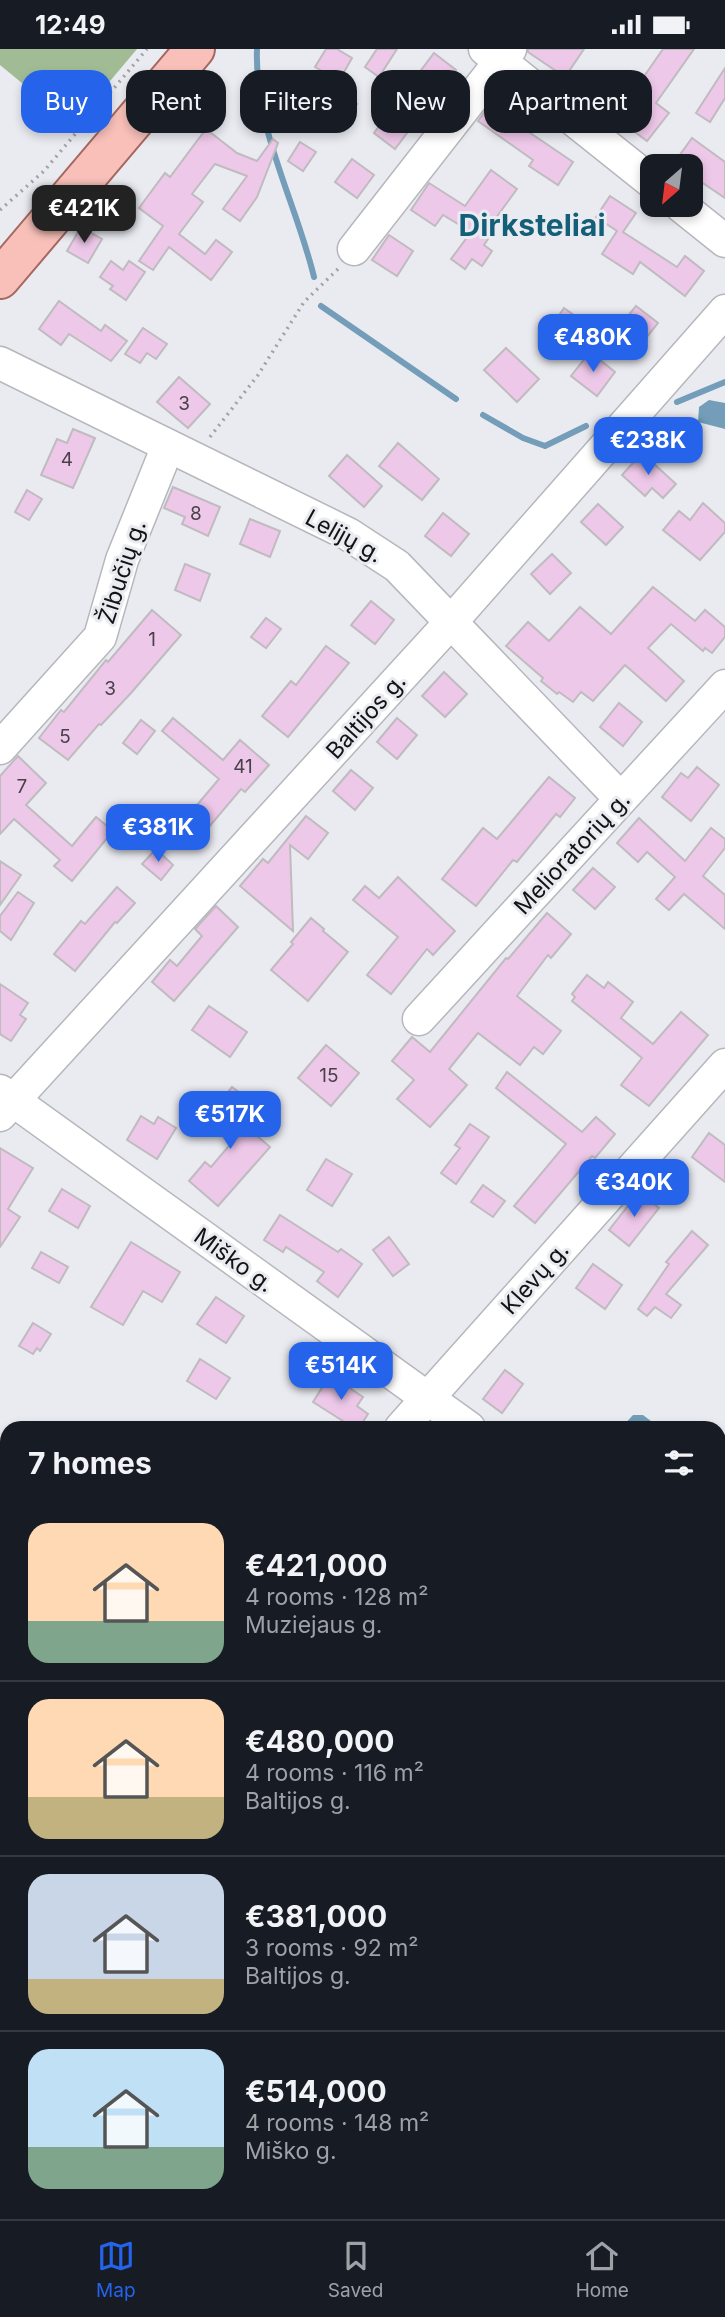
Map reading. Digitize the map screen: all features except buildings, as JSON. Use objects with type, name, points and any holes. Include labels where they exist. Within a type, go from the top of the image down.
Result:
[{"type":"main road","points":[[0,279],[195,49]]},
{"type":"street","points":[[354,249],[498,53],[640,172]]},
{"type":"street","points":[[695,217],[725,241]]},
{"type":"street","name":"Baltijos g.","points":[[4,1102],[451,622],[725,311]]},
{"type":"street","name":"Lelijų g.","points":[[0,363],[348,534],[397,566],[621,799]]},
{"type":"street","name":"Žibučių g.","points":[[0,748],[100,637],[122,560],[168,446]]},
{"type":"street","name":"Melioratorių g.","points":[[419,1019],[725,686]]},
{"type":"street","name":"Klevų g.","points":[[407,1421],[725,1065]]},
{"type":"street","name":"Miško g.","points":[[4,1102],[459,1421]]},
{"type":"path","points":[[0,210],[44,171],[148,49]]},
{"type":"path","points":[[198,461],[212,432],[258,375],[304,302],[332,277],[354,249]]},
{"type":"green space","points":[[0,49],[137,49],[112,79],[112,70],[21,70],[21,82],[0,65]]},
{"type":"water","points":[[709,400],[725,403],[725,429],[698,422],[699,407]]},
{"type":"water","points":[[633,1415],[643,1415],[651,1421],[627,1421]]},
{"type":"waterway","points":[[257,49],[258,78],[269,136],[314,277]]},
{"type":"waterway","points":[[321,306],[456,399]]},
{"type":"waterway","points":[[677,402],[725,382]]},
{"type":"waterway","points":[[483,415],[523,438],[545,446],[586,426]]},
{"type":"district","name":"Dirksteliai","points":[[532,225]]}]
